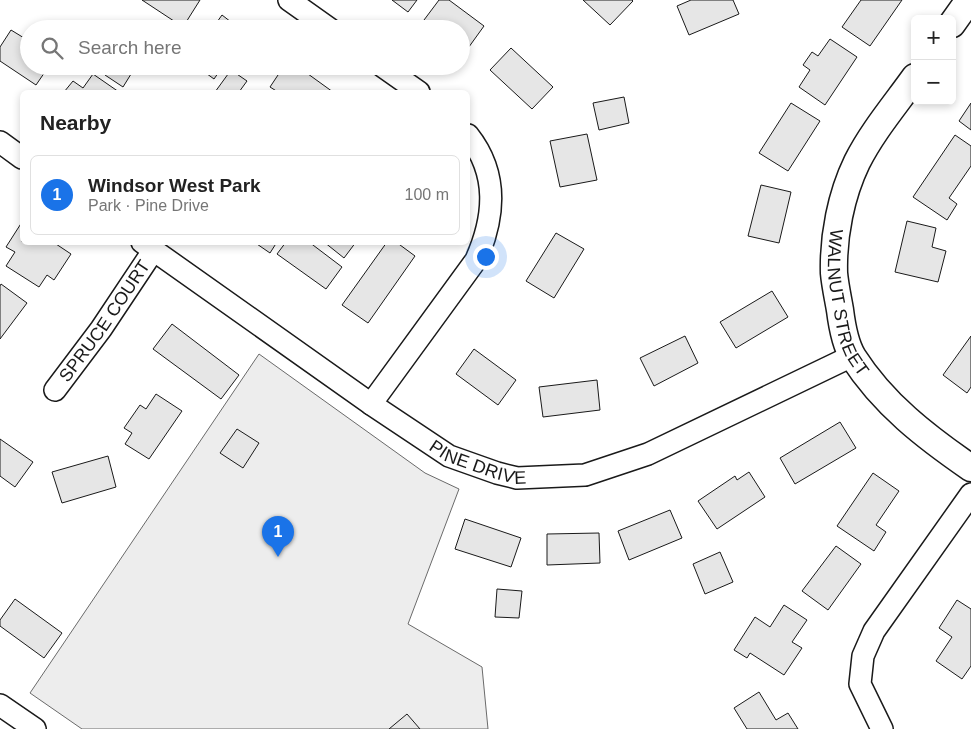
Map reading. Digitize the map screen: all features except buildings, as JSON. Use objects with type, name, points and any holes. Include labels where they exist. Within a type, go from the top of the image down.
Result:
[{"type":"street","points":[[289,0],[317,20]]},
{"type":"street","points":[[956,18],[969,0]]},
{"type":"street","points":[[395,75],[417,90]]},
{"type":"street","name":"WALNUT STREET","points":[[911,83],[857,162],[845,192],[837,228],[834,256],[834,275],[841,323],[852,356],[880,394],[940,447],[971,468]]},
{"type":"street","points":[[371,404],[476,260],[483,245],[489,221],[492,196],[489,177],[476,145],[470,138]]},
{"type":"street","points":[[0,142],[20,157]]},
{"type":"street","name":"PINE DRIVE","points":[[148,247],[371,404],[449,456],[517,478],[585,474],[648,454],[852,356]]},
{"type":"street","name":"SPRUCE COURT","points":[[55,390],[101,329],[148,247]]},
{"type":"street","points":[[882,729],[860,684],[863,656],[874,631],[971,494]]},
{"type":"street","points":[[0,705],[35,729]]},
{"type":"shaded area","points":[[259,354],[425,473],[459,489],[408,624],[482,667],[488,729],[82,729],[30,693]]},
{"type":"place","name":"Windsor West Park","points":[[278,557]]}]
